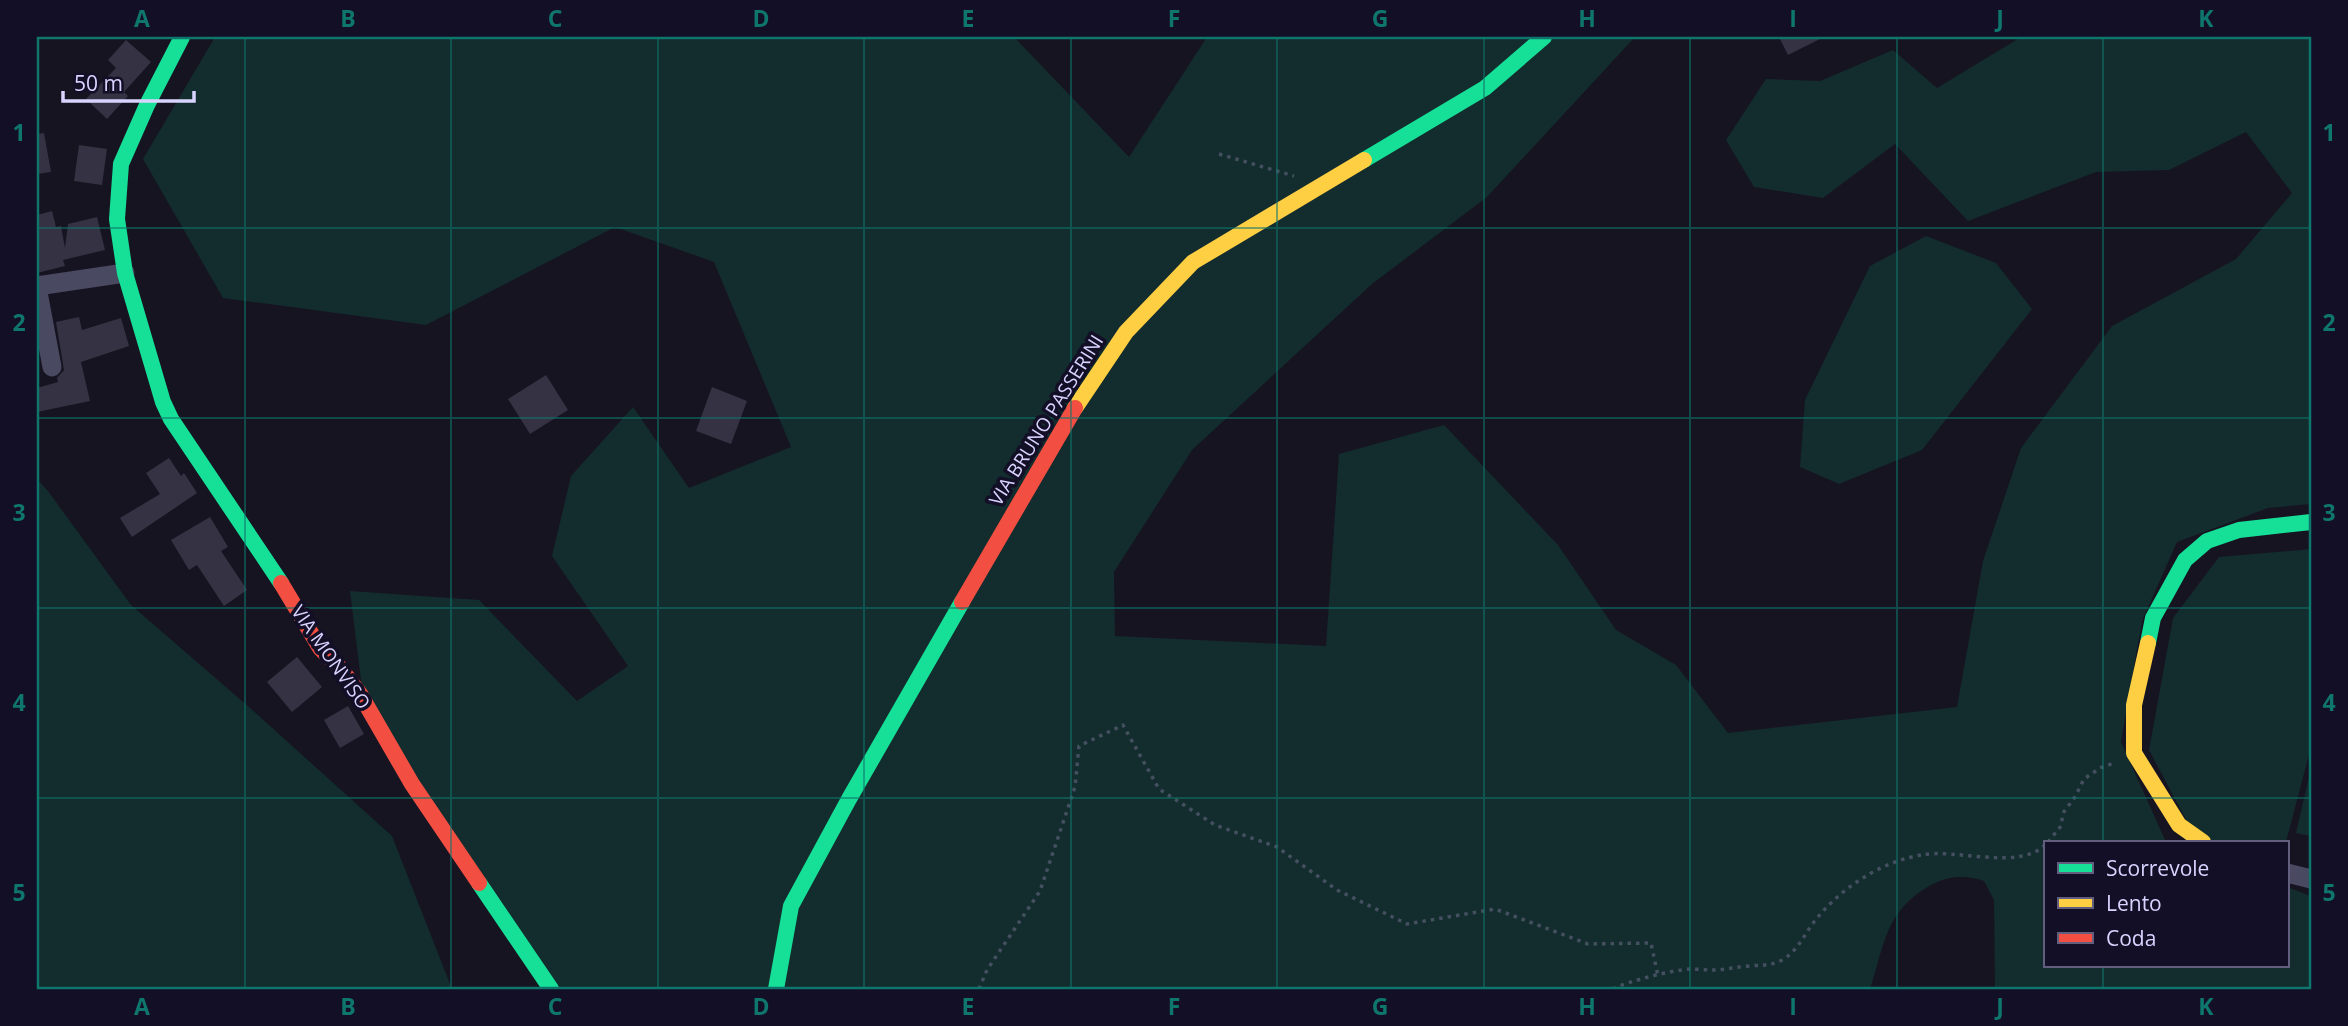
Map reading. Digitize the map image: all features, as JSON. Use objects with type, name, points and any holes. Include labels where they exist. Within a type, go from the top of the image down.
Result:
[{"type":"street","name":"VIA MONVISO","points":[[182,37],[147,105],[121,164],[117,219],[125,273],[163,402],[171,419],[279,580],[313,638],[360,694],[412,784],[551,989]]},
{"type":"street","name":"VIA BRUNO PASSERINI","points":[[776,989],[791,906],[849,799],[1056,437],[1126,332],[1193,262],[1485,88],[1544,37]]},
{"type":"street","points":[[52,367],[37,286],[125,273]]},
{"type":"street","points":[[2202,841],[2179,825],[2134,753],[2134,705],[2153,618],[2185,560],[2207,541],[2239,530],[2311,522]]},
{"type":"street","points":[[2288,873],[2311,879]]},
{"type":"path","points":[[1219,155],[1323,185]]},
{"type":"path","points":[[979,989],[986,970],[1040,891],[1075,787],[1079,746],[1122,725],[1159,789],[1215,825],[1277,847],[1336,890],[1407,924],[1495,909],[1588,944],[1651,943],[1658,976]]},
{"type":"path","points":[[2048,841],[2061,826],[2063,813],[2084,779],[2100,768],[2118,762]]},
{"type":"path","points":[[1613,989],[1689,969],[1769,966],[1783,960],[1797,948],[1812,925],[1839,896],[1863,878],[1906,859],[1923,854],[1954,853],[1999,859],[2031,854],[2044,845]]},
{"type":"green space","points":[[215,37],[1014,37],[1129,157],[1207,37],[1635,37],[1487,197],[1372,284],[1192,450],[1114,572],[1115,636],[1326,646],[1339,454],[1444,425],[1558,545],[1616,630],[1676,665],[1728,733],[1957,707],[1983,561],[2021,448],[2112,326],[2236,259],[2292,193],[2246,132],[2169,170],[2096,172],[1968,221],[1895,144],[1823,198],[1754,187],[1726,140],[1766,79],[1820,81],[1893,50],[1937,88],[2021,37],[2311,37],[2311,504],[2268,508],[2177,542],[2142,621],[2121,742],[2166,841],[2044,841],[2044,967],[2288,967],[2288,887],[2311,896],[2311,989],[1995,989],[1994,900],[1984,881],[1964,877],[1931,885],[1904,906],[1889,930],[1870,989],[556,989],[365,713],[350,591],[479,600],[577,701],[628,666],[552,556],[571,476],[633,407],[689,488],[791,447],[714,262],[615,227],[426,325],[223,298],[143,159]]},
{"type":"green space","points":[[1926,236],[1996,263],[2032,309],[1922,450],[1839,484],[1800,467],[1805,400],[1870,266]]},
{"type":"green space","points":[[37,479],[131,605],[392,836],[452,989],[37,989]]},
{"type":"green space","points":[[2311,549],[2311,747],[2286,841],[2207,841],[2192,831],[2149,750],[2173,618],[2219,557]]},
{"type":"green space","points":[[2311,768],[2311,836],[2296,833]]},
{"type":"building","points":[[1779,37],[1824,37],[1788,55]]},
{"type":"building","points":[[126,40],[151,62],[124,92],[128,96],[107,119],[86,99],[116,68],[108,60]]},
{"type":"building","points":[[44,133],[51,172],[37,174],[37,134]]},
{"type":"building","points":[[79,145],[107,149],[102,185],[74,181]]},
{"type":"building","points":[[52,211],[56,227],[61,226],[65,248],[68,224],[97,217],[105,250],[63,260],[65,266],[37,273],[37,215]]},
{"type":"building","points":[[79,317],[82,330],[121,318],[129,346],[81,362],[90,401],[37,412],[37,388],[58,382],[57,378],[64,370],[56,322]]},
{"type":"building","points":[[546,375],[568,410],[530,434],[508,399]]},
{"type":"building","points":[[712,387],[747,401],[731,444],[696,431]]},
{"type":"building","points":[[169,458],[181,476],[184,473],[197,493],[132,537],[120,518],[160,494],[146,473]]},
{"type":"building","points":[[210,517],[228,547],[221,551],[247,590],[224,606],[197,565],[189,570],[171,540]]},
{"type":"building","points":[[297,657],[322,687],[292,712],[267,682]]},
{"type":"building","points":[[348,706],[364,734],[340,748],[324,720]]},
{"type":"traffic: fast","points":[[182,37],[147,105],[121,164],[117,219],[125,273],[163,402],[171,419],[281,583]]},
{"type":"traffic: fast","points":[[1364,160],[1485,88],[1544,37]]},
{"type":"traffic: fast","points":[[2148,643],[2153,618],[2185,560],[2207,541],[2239,530],[2311,522]]},
{"type":"traffic: fast","points":[[776,989],[791,906],[962,602]]},
{"type":"traffic: fast","points":[[479,883],[551,989]]},
{"type":"traffic: slow","points":[[1075,408],[1126,332],[1193,262],[1364,160]]},
{"type":"traffic: slow","points":[[2148,643],[2134,705],[2134,753],[2179,825],[2202,841]]},
{"type":"traffic: jam","points":[[962,602],[1075,408]]},
{"type":"traffic: jam","points":[[281,583],[320,648],[360,694],[412,784],[479,883]]}]
